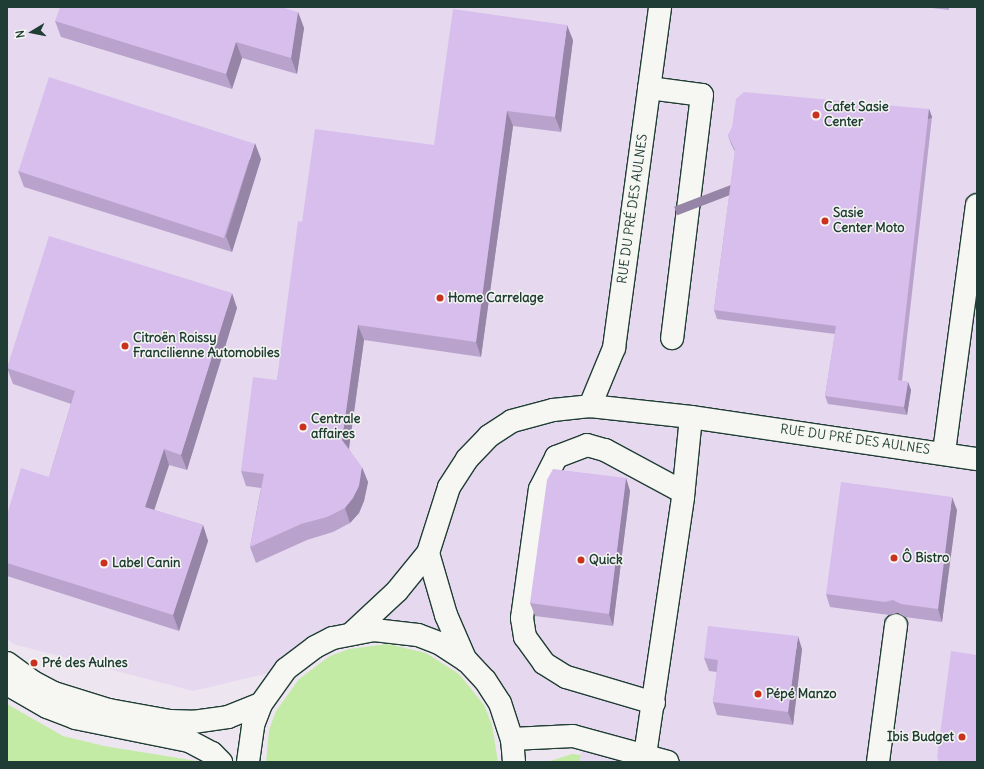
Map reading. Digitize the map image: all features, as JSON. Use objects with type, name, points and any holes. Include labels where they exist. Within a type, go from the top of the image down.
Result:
[{"type":"street","name":"RUE DU PRÉ DES AULNES","points":[[590,406],[614,348],[660,7]]},
{"type":"street","points":[[649,88],[702,95],[672,338]]},
{"type":"street","name":"RUE DU PRÉ DES AULNES","points":[[352,633],[397,591],[428,553],[449,487],[467,459],[489,436],[512,421],[553,410],[590,406],[692,417],[944,452],[977,204]]},
{"type":"street","points":[[645,755],[654,703],[692,417]]},
{"type":"street","points":[[654,703],[566,677],[544,663],[525,637],[522,618],[540,489],[556,457],[587,445],[605,450],[683,492]]},
{"type":"street","points":[[944,452],[977,459]]},
{"type":"street","points":[[428,553],[446,615],[467,661]]},
{"type":"street","points":[[878,762],[896,625]]},
{"type":"street","points":[[248,762],[253,725],[261,704],[277,680],[300,657],[315,647],[352,633],[397,631],[418,635],[439,643],[467,661],[485,680],[500,703],[512,739],[514,762]]},
{"type":"street","points":[[7,663],[33,682],[54,693],[109,710],[170,721],[193,722],[228,717],[261,704]]},
{"type":"street","points":[[7,684],[41,704],[75,718],[189,741],[212,753],[221,762]]},
{"type":"street","points":[[512,739],[573,736],[668,762]]},
{"type":"shaded area","points":[[7,7],[977,7],[977,762],[579,762],[585,739],[512,739],[467,661],[374,630],[286,669],[193,691],[13,644],[7,638]]},
{"type":"green space","points":[[388,644],[426,653],[459,674],[484,705],[492,725],[498,762],[266,762],[269,730],[276,711],[299,679],[330,656],[349,649]]},
{"type":"green space","points":[[7,704],[63,736],[104,746],[203,762],[7,762]]},
{"type":"green space","points":[[572,754],[581,755],[579,762],[547,762]]},
{"type":"building","points":[[60,7],[281,7],[298,12],[291,58],[236,42],[226,74],[55,21]]},
{"type":"building","points":[[453,9],[567,25],[555,117],[507,111],[476,342],[358,325],[342,440],[362,467],[359,486],[353,498],[345,508],[327,517],[301,524],[250,547],[264,474],[241,471],[253,377],[277,380],[298,221],[302,222],[315,129],[434,145]]},
{"type":"building","points":[[49,77],[254,144],[224,238],[18,171]]},
{"type":"building","name":"Sasie Center Moto","points":[[744,92],[929,109],[898,380],[908,382],[904,407],[825,396],[836,326],[714,310],[735,150],[728,135],[732,127],[736,99]]},
{"type":"building","points":[[49,236],[232,293],[181,455],[164,449],[145,507],[203,525],[173,615],[7,563],[7,515],[21,468],[49,477],[75,391],[7,368]]},
{"type":"building","name":"Quick","points":[[553,469],[626,478],[609,614],[530,603],[547,480]]},
{"type":"building","name":"Ô Bistro","points":[[841,482],[952,497],[938,609],[901,604],[893,600],[885,602],[826,594]]},
{"type":"building","name":"Pépé Manzo","points":[[708,626],[798,636],[788,712],[713,702],[718,660],[704,658]]},
{"type":"building","name":"Ibis Budget","points":[[951,651],[977,655],[977,762],[940,762],[937,758]]},
{"type":"place","name":"Cafet Sasie Center","points":[[816,115]]},
{"type":"place","name":"Sasie Center Moto","points":[[825,221]]},
{"type":"place","name":"Home Carrelage","points":[[440,298]]},
{"type":"place","name":"Citroën Roissy Francilienne Automobiles","points":[[125,346]]},
{"type":"place","name":"Centrale affaires","points":[[303,427]]},
{"type":"place","name":"Ô Bistro","points":[[894,558]]},
{"type":"place","name":"Quick","points":[[581,560]]},
{"type":"place","name":"Label Canin","points":[[104,563]]},
{"type":"place","name":"Pré des Aulnes","points":[[34,663]]},
{"type":"place","name":"Pépé Manzo","points":[[758,694]]},
{"type":"place","name":"Ibis Budget","points":[[962,737]]}]
